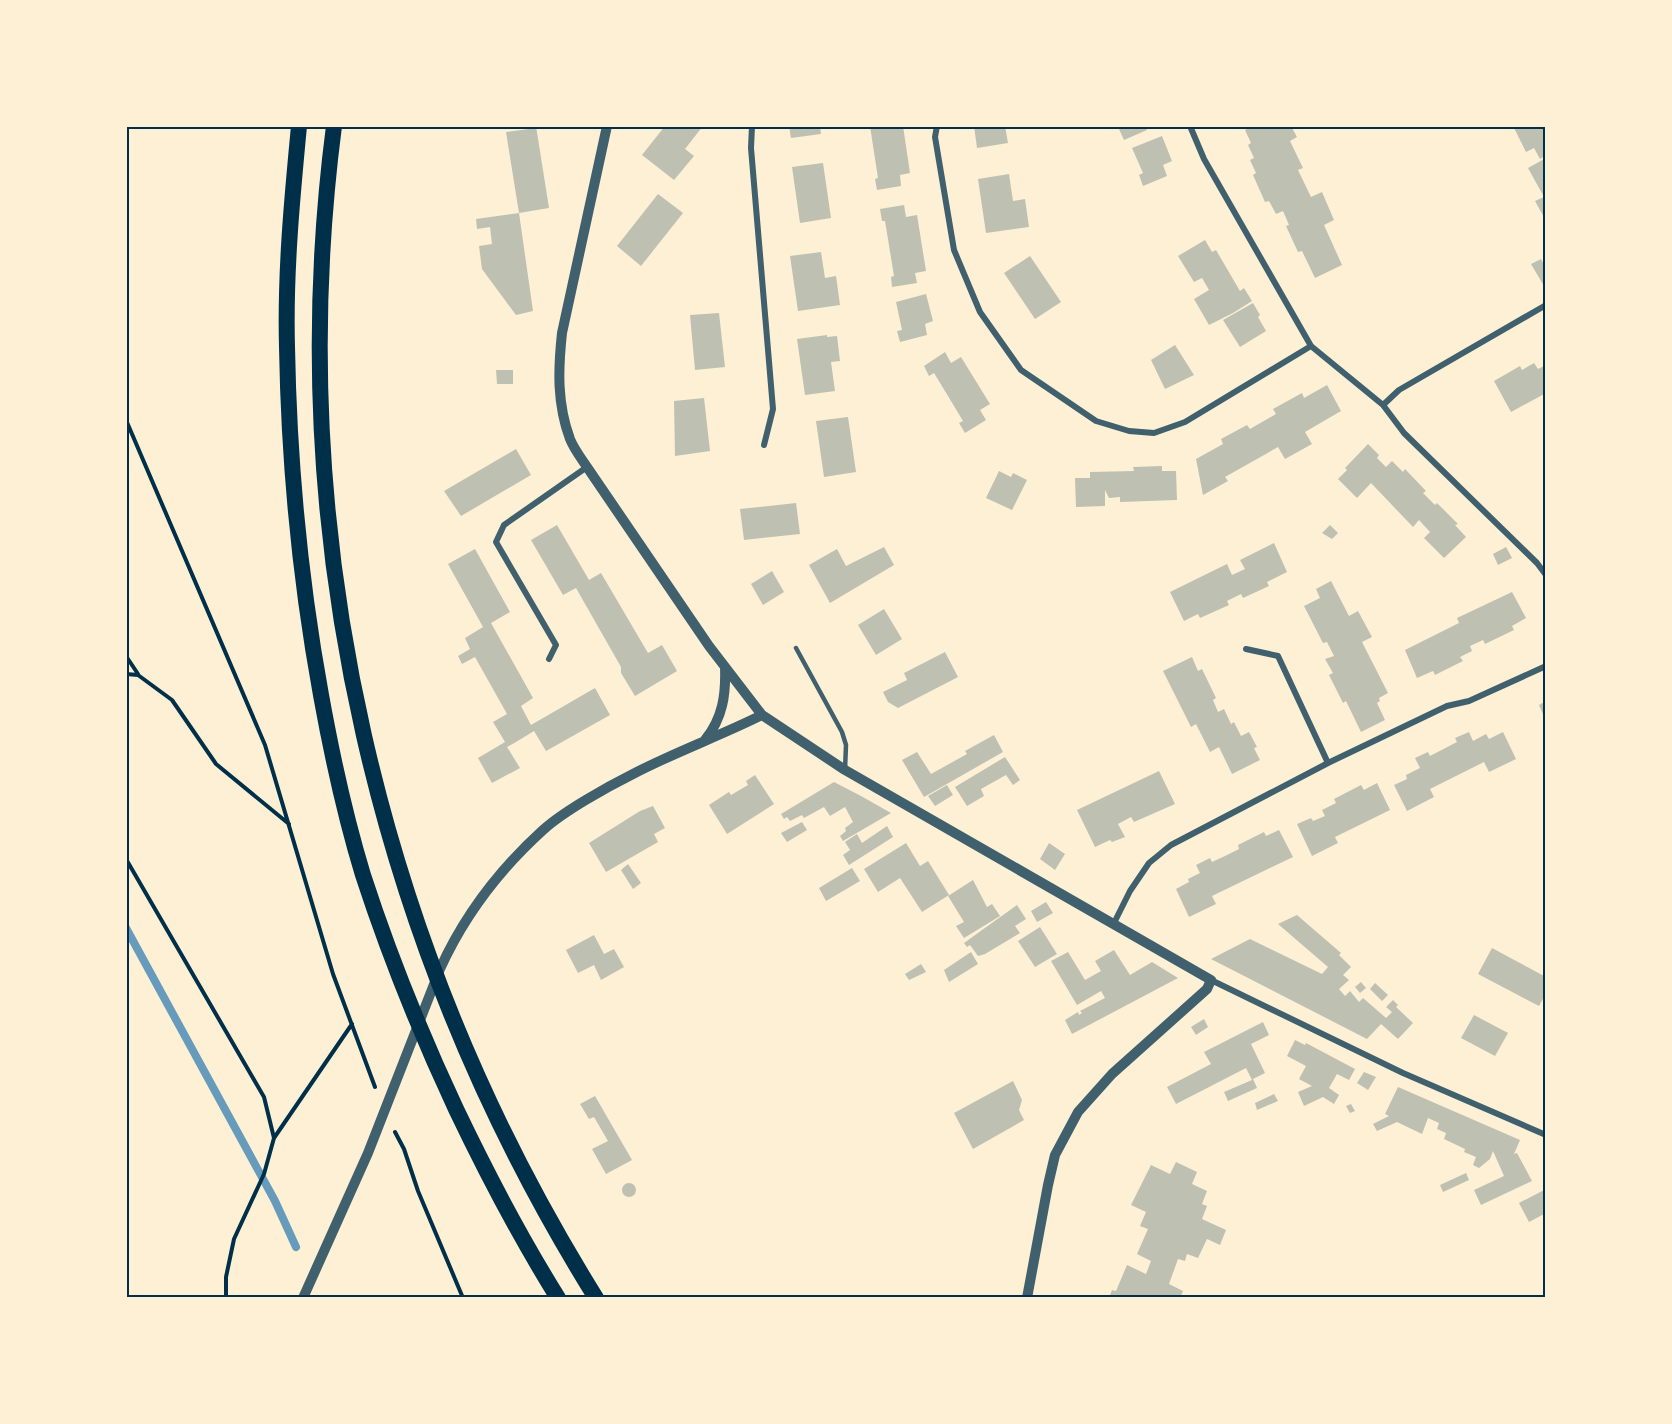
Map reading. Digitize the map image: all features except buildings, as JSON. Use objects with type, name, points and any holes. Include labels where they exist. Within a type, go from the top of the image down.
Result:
[{"type":"highway","points":[[299,126],[291,209],[287,344],[293,480],[307,621],[335,769],[362,872],[388,951],[427,1047],[501,1201],[558,1298]]},
{"type":"highway","points":[[334,126],[324,234],[320,357],[326,496],[345,645],[370,766],[410,904],[473,1067],[531,1186],[596,1298]]},
{"type":"street","points":[[608,126],[562,333],[558,389],[570,441],[725,667],[762,715],[844,770],[1211,980],[1422,1082],[1546,1136]]},
{"type":"street","points":[[752,126],[751,148],[773,409],[764,445]]},
{"type":"street","points":[[937,126],[935,137],[954,250],[980,312],[1021,370],[1096,422],[1129,431],[1154,433],[1185,422],[1311,346]]},
{"type":"street","points":[[1190,126],[1204,159],[1311,346],[1383,405],[1404,433],[1537,563],[1546,575]]},
{"type":"street","points":[[1383,405],[1399,390],[1546,305]]},
{"type":"street","points":[[549,659],[556,645],[496,542],[504,525],[587,467]]},
{"type":"street","points":[[1246,649],[1278,656],[1328,763]]},
{"type":"street","points":[[1113,925],[1130,891],[1149,864],[1171,845],[1328,763],[1447,706],[1469,701],[1546,666]]},
{"type":"street","points":[[703,742],[711,733],[722,709],[726,687],[725,667]]},
{"type":"street","points":[[303,1298],[384,1111],[440,969],[453,940],[468,915],[493,884],[545,829],[632,774],[762,715]]},
{"type":"street","points":[[1027,1298],[1055,1155],[1078,1112],[1112,1074],[1207,989],[1211,980]]},
{"type":"lane","points":[[796,648],[842,732],[846,746],[844,770]]},
{"type":"path","points":[[126,420],[265,745],[333,974],[384,1111],[404,1149],[418,1191],[463,1298]]},
{"type":"path","points":[[126,656],[138,675],[171,700],[216,764],[290,825]]},
{"type":"path","points":[[126,674],[138,675]]},
{"type":"path","points":[[126,859],[264,1097],[274,1138]]},
{"type":"path","points":[[226,1298],[226,1277],[230,1252],[268,1163],[274,1138],[351,1024]]},
{"type":"waterway","points":[[126,928],[275,1201],[296,1247]]}]
